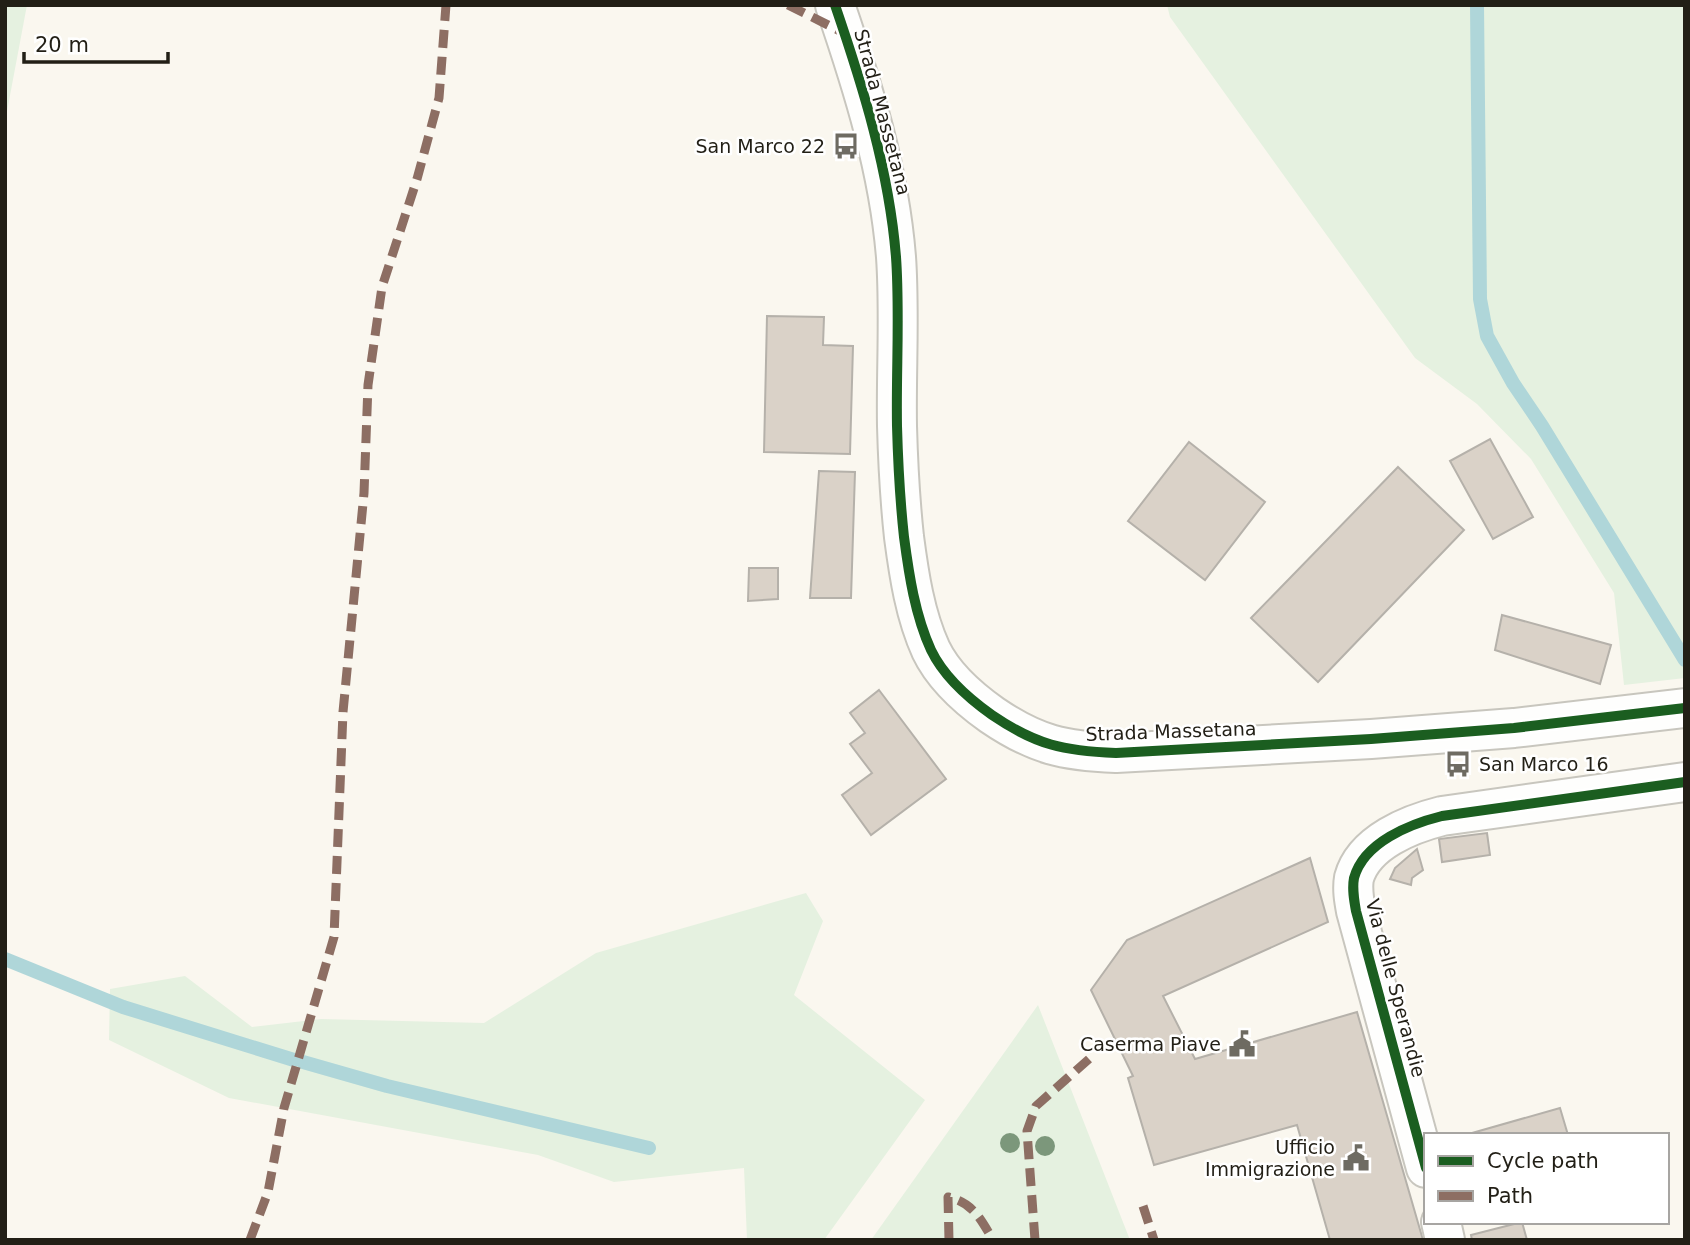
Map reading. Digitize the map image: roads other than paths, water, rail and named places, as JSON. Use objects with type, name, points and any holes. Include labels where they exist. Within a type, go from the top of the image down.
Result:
[{"type":"street","name":"Strada Massetana","points":[[835,5],[878,146],[891,211],[898,293],[897,425],[900,497],[913,595],[932,651],[943,669],[970,697],[1005,723],[1039,742],[1076,751],[1116,753],[1371,739],[1514,727],[1685,708]]},
{"type":"street","name":"Via delle Sperandie","points":[[1424,1161],[1356,911],[1354,880],[1364,861],[1394,833],[1417,822],[1442,816],[1685,782]]},
{"type":"waterway","points":[[1477,5],[1480,299],[1487,336],[1513,383],[1685,660]]},
{"type":"waterway","points":[[5,959],[123,1007],[294,1060]]},
{"type":"waterway","points":[[303,1062],[387,1086],[649,1148]]},
{"type":"place","name":"San Marco 22","points":[[846,146]]},
{"type":"place","name":"San Marco 16","points":[[1458,764]]},
{"type":"place","name":"Caserma Piave","points":[[1242,1044]]},
{"type":"place","name":"Ufficio Immigrazione","points":[[1356,1158]]}]
